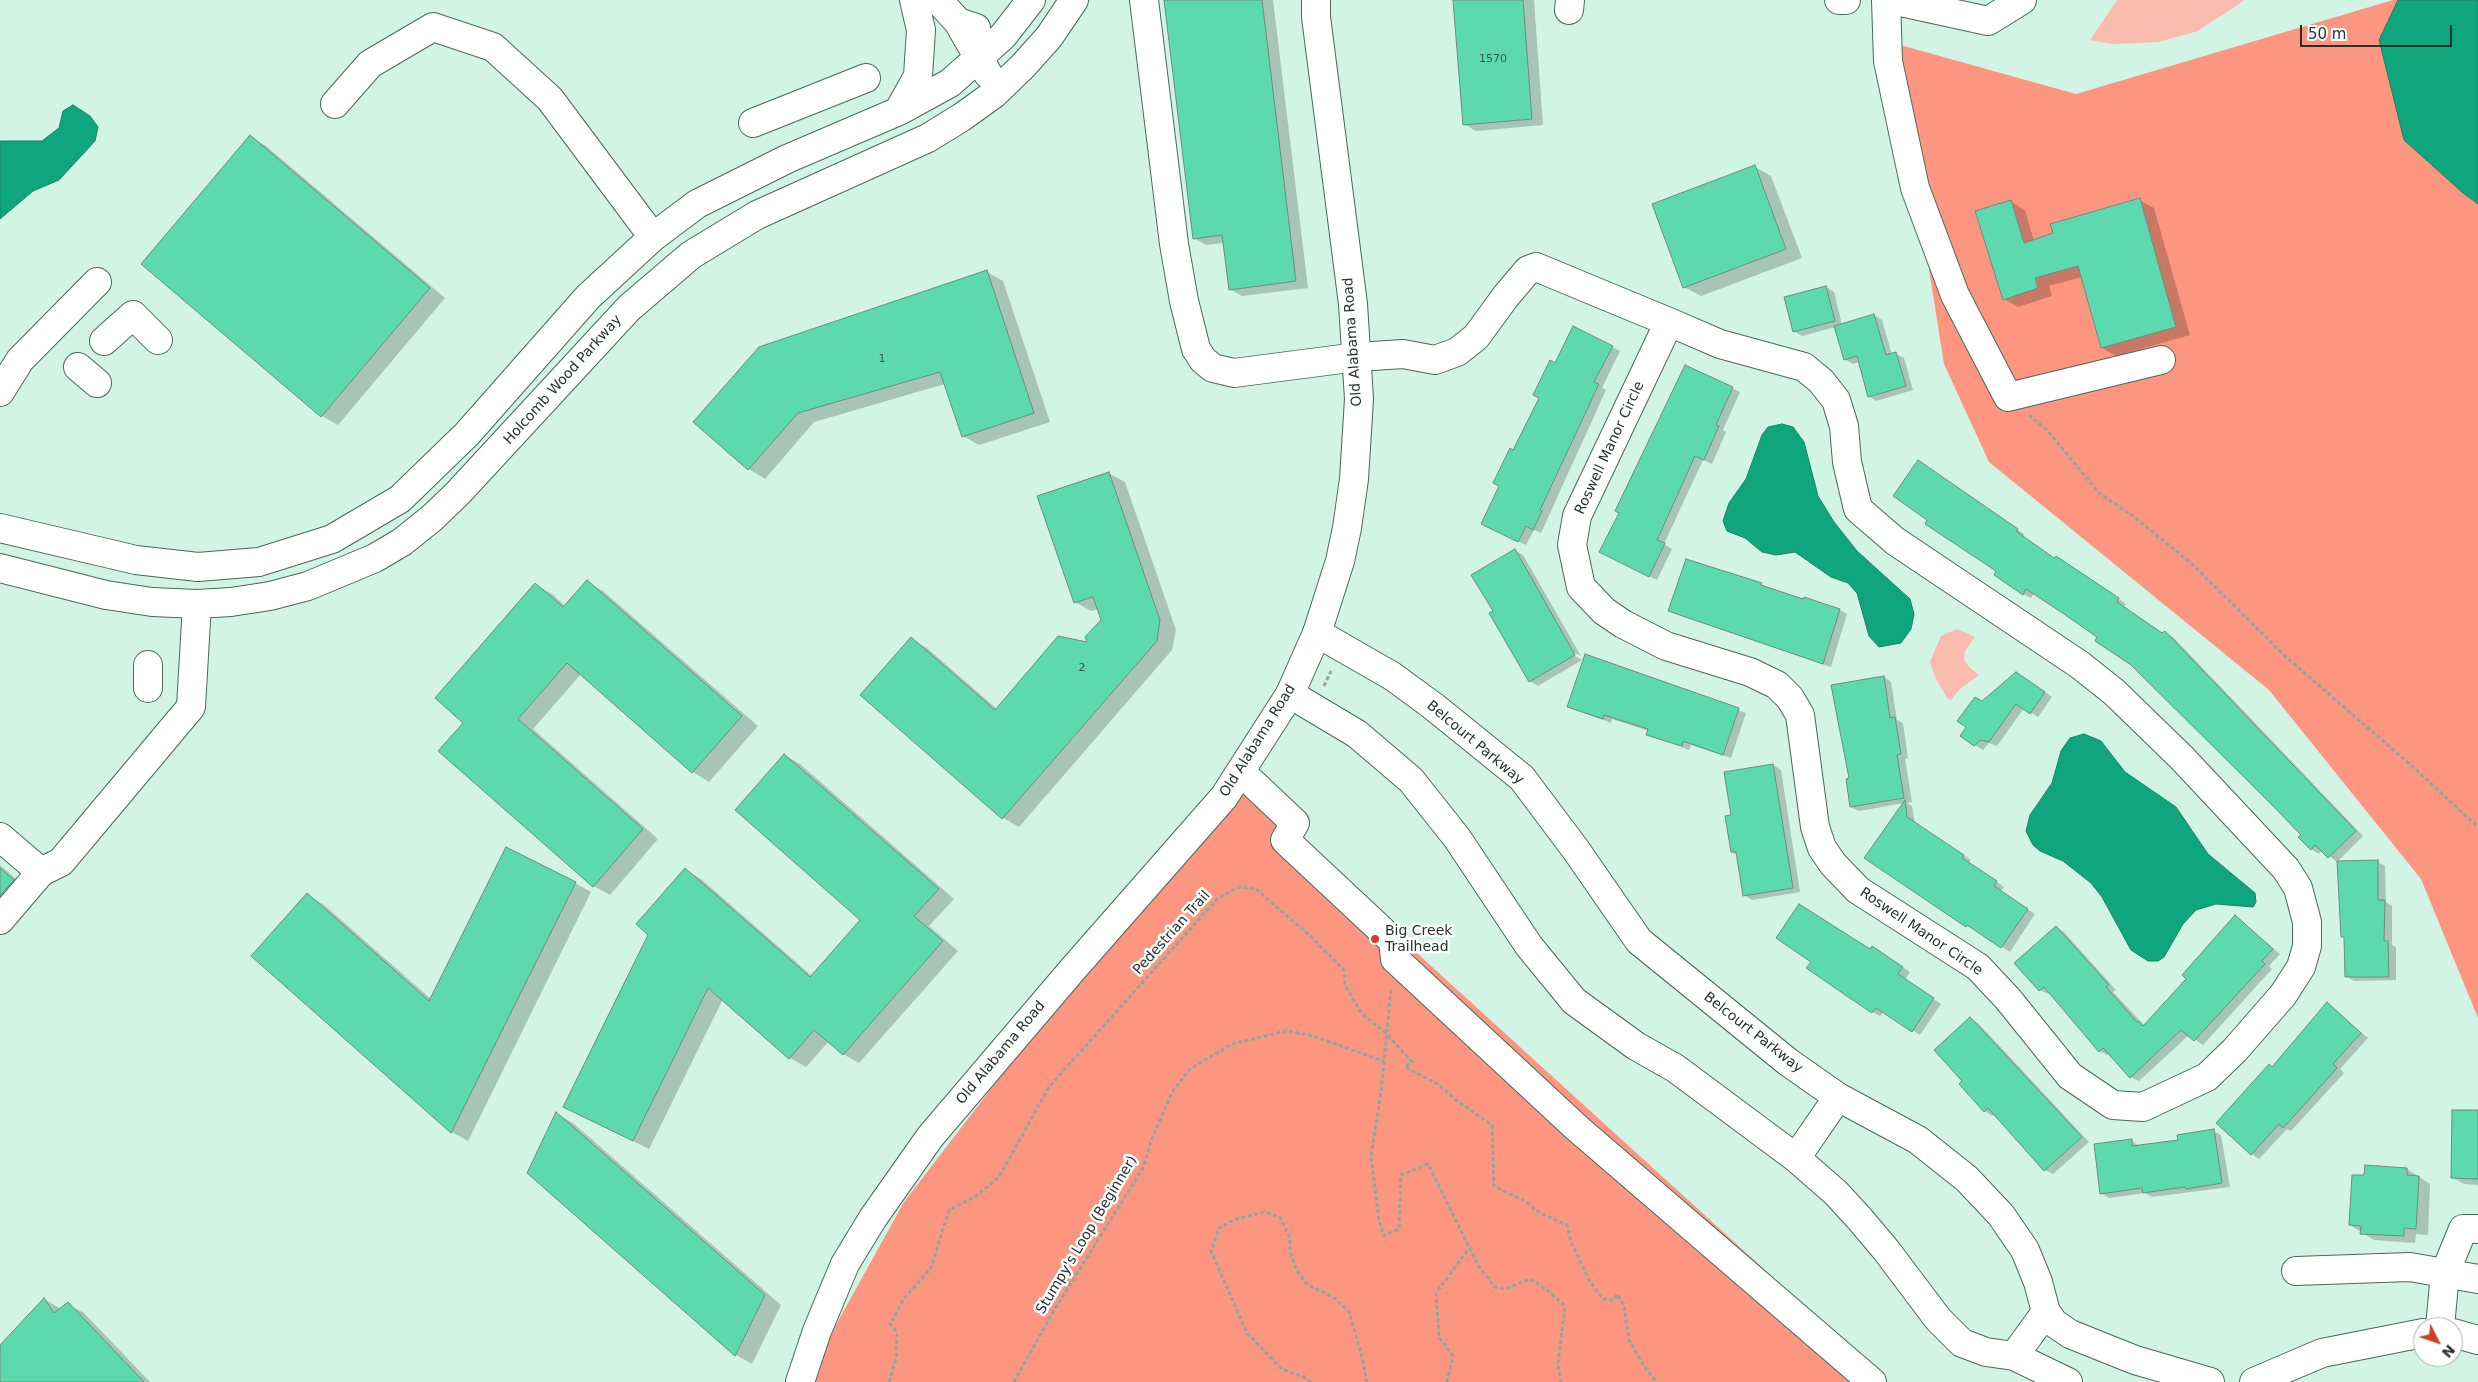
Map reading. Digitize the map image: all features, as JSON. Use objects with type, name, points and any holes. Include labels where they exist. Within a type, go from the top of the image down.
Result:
[{"type":"street","points":[[914,0],[921,30],[950,83],[970,112]]},
{"type":"street","points":[[938,0],[958,22],[978,60],[998,90]]},
{"type":"street","points":[[0,528],[136,560],[198,567],[259,562],[332,539],[400,499],[467,434],[588,297],[653,236],[697,204],[787,159],[898,111],[950,83],[1003,36],[1031,0]]},
{"type":"street","name":"Holcomb Wood Parkway","points":[[0,568],[106,594],[152,602],[197,604],[260,598],[308,586],[375,558],[402,542],[432,518],[458,493],[629,308],[690,255],[757,215],[928,138],[970,112],[998,90],[1023,66],[1049,36],[1074,0]]},
{"type":"street","name":"Roswell Manor Circle","points":[[1144,0],[1174,244],[1196,349],[1203,360],[1213,368],[1234,373],[1357,357],[1403,354],[1434,360],[1457,352],[1476,337],[1528,270],[1536,267],[1669,322],[1720,344],[1804,367],[1821,381],[1836,400],[1844,426],[1847,462],[1858,509],[1895,541],[2080,665],[2114,692],[2165,741],[2293,878],[2303,900],[2307,922],[2307,946],[2301,967],[2277,1002],[2235,1050],[2207,1077],[2143,1107],[2113,1105],[2070,1076],[2008,999],[1978,967],[1858,890],[1833,864],[1822,848],[1815,827],[1800,715],[1790,698],[1777,685],[1750,672],[1666,646],[1623,624],[1604,611],[1581,587],[1572,545],[1577,516],[1669,322]]},
{"type":"street","name":"Old Alabama Road","points":[[800,1382],[817,1331],[845,1264],[873,1218],[930,1137],[1072,969],[1224,797],[1242,773],[1290,694],[1316,633],[1340,561],[1347,528],[1354,479],[1358,408],[1353,304],[1316,17],[1316,0]]},
{"type":"street","points":[[1839,0],[1846,0]]},
{"type":"street","points":[[1886,0],[1888,61],[1915,188],[1955,296],[2008,397],[2161,360]]},
{"type":"street","points":[[1892,0],[1988,21],[2022,0]]},
{"type":"street","points":[[958,22],[1003,36]]},
{"type":"street","points":[[335,104],[370,64],[433,27],[493,47],[550,99],[653,236]]},
{"type":"street","points":[[898,111],[918,76],[921,30]]},
{"type":"street","points":[[753,122],[866,78]]},
{"type":"street","points":[[0,392],[20,360],[97,282]]},
{"type":"street","points":[[104,341],[133,315],[158,340]]},
{"type":"street","points":[[0,920],[41,872],[60,862],[192,707],[197,604]]},
{"type":"street","name":"Belcourt Parkway","points":[[1316,633],[1392,676],[1433,706],[1522,778],[1576,850],[1639,941],[1788,1062],[1838,1097],[1918,1140],[1967,1179],[2001,1215],[2025,1250],[2038,1282],[2046,1312],[2054,1323],[2070,1334],[2136,1360],[2170,1376],[2210,1382]]},
{"type":"street","points":[[1290,694],[1357,734],[1411,780],[1457,838],[1530,946],[1574,1001],[1636,1046],[1675,1068],[1796,1158],[1836,1193],[1886,1250],[1938,1319],[1962,1342],[1986,1352],[2014,1356],[2068,1382]]},
{"type":"street","points":[[1242,773],[1295,822],[1285,840],[1393,941],[1395,959],[1577,1128],[1872,1382]]},
{"type":"street","points":[[0,836],[41,872]]},
{"type":"street","points":[[1796,1158],[1838,1097]]},
{"type":"street","points":[[2441,1317],[2445,1273],[2463,1229],[2478,1229]]},
{"type":"street","points":[[2296,1271],[2410,1267],[2478,1279]]},
{"type":"street","points":[[2014,1356],[2046,1312]]},
{"type":"street","points":[[2254,1382],[2322,1353],[2413,1335]]},
{"type":"street","points":[[2463,1336],[2478,1340]]},
{"type":"path","points":[[2008,397],[2046,430],[2098,492],[2133,516],[2192,564],[2284,655],[2413,767],[2478,827]]},
{"type":"path","points":[[1321,691],[1331,671]]},
{"type":"path","name":"Pedestrian Trail","points":[[889,1382],[896,1358],[897,1332],[890,1324],[904,1298],[931,1268],[949,1210],[976,1196],[999,1177],[1049,1086],[1218,898],[1239,887],[1256,889],[1308,934],[1344,970],[1345,985],[1362,1014],[1386,1033],[1412,1062],[1405,1066],[1439,1085],[1456,1100],[1492,1125],[1494,1186],[1525,1201],[1540,1214],[1567,1225],[1571,1242],[1589,1280],[1603,1299],[1614,1300],[1618,1294],[1624,1305],[1629,1340],[1647,1371],[1656,1382]]},
{"type":"path","points":[[1391,990],[1381,1092],[1370,1156],[1379,1221],[1384,1236],[1399,1229],[1401,1175],[1428,1164],[1479,1267],[1495,1287],[1505,1288],[1530,1279],[1547,1290],[1565,1306],[1558,1363],[1561,1382]]},
{"type":"path","name":"Stumpy's Loop (Beginner)","points":[[1014,1382],[1053,1312],[1143,1168],[1172,1092],[1190,1069],[1232,1044],[1286,1031],[1314,1036],[1383,1061]]},
{"type":"path","points":[[1312,1382],[1304,1376],[1282,1369],[1247,1333],[1211,1251],[1219,1228],[1234,1220],[1264,1212],[1280,1217],[1290,1238],[1290,1251],[1298,1271],[1307,1284],[1336,1299],[1349,1312],[1352,1330],[1361,1352],[1367,1382]]},
{"type":"path","points":[[1448,1382],[1454,1356],[1440,1337],[1436,1293],[1469,1248]]},
{"type":"shaded area","points":[[2117,0],[2245,0],[2198,31],[2159,42],[2113,44],[2090,40]]},
{"type":"shaded area","points":[[2393,0],[2415,0],[2478,109],[2478,1018],[2421,879],[2269,690],[1989,462],[1944,364],[1893,43],[2076,94]]},
{"type":"shaded area","points":[[2398,0],[2478,0],[2478,204],[2404,140],[2379,40]]},
{"type":"shaded area","points":[[73,105],[90,116],[98,127],[95,141],[59,180],[33,191],[0,219],[0,141],[42,141],[59,128],[63,111]]},
{"type":"shaded area","points":[[1782,424],[1793,427],[1804,442],[1818,496],[1834,522],[1857,551],[1910,599],[1914,614],[1911,629],[1901,643],[1879,647],[1869,636],[1857,593],[1848,583],[1831,577],[1795,552],[1776,555],[1762,552],[1745,538],[1727,531],[1723,521],[1729,503],[1746,479],[1762,435],[1768,427]]},
{"type":"shaded area","points":[[1957,629],[1975,637],[1965,651],[1964,659],[1969,667],[1979,675],[1960,689],[1951,700],[1947,698],[1936,679],[1930,662],[1941,636]]},
{"type":"shaded area","points":[[2084,734],[2101,741],[2125,772],[2176,807],[2208,854],[2255,893],[2256,902],[2253,907],[2216,904],[2196,910],[2183,924],[2164,957],[2158,961],[2148,961],[2131,950],[2102,897],[2091,883],[2063,861],[2040,851],[2033,845],[2026,831],[2030,815],[2052,783],[2061,751],[2070,738]]},
{"type":"shaded area","points":[[1240,792],[1888,1382],[808,1382],[811,1370],[904,1202],[1050,1012]]},
{"type":"building","points":[[1164,0],[1262,0],[1296,281],[1229,290],[1222,235],[1193,239]]},
{"type":"building","points":[[1453,0],[1523,0],[1532,119],[1463,125]]},
{"type":"building","points":[[250,135],[430,288],[321,417],[141,264]]},
{"type":"building","points":[[1755,165],[1786,249],[1683,288],[1652,204]]},
{"type":"building","points":[[2140,198],[2176,327],[2101,348],[2078,266],[2035,278],[2038,288],[2003,300],[1975,211],[2011,200],[2024,243],[2053,233],[2050,224]]},
{"type":"building","points":[[987,270],[1034,413],[962,437],[940,372],[798,413],[748,470],[693,422],[759,347]]},
{"type":"building","points":[[1826,286],[1835,321],[1793,332],[1784,297]]},
{"type":"building","points":[[1874,314],[1886,355],[1896,352],[1906,386],[1868,397],[1857,356],[1844,360],[1834,326]]},
{"type":"building","points":[[1573,326],[1613,346],[1594,382],[1599,384],[1540,510],[1542,511],[1533,530],[1526,526],[1518,542],[1481,524],[1499,486],[1493,483],[1510,448],[1513,450],[1539,398],[1533,395],[1550,360],[1555,363]]},
{"type":"building","points":[[1685,365],[1733,387],[1716,425],[1719,426],[1704,460],[1695,456],[1657,540],[1665,543],[1649,577],[1599,552],[1619,513],[1615,511]]},
{"type":"building","points":[[1918,460],[2018,529],[2016,531],[2054,558],[2056,556],[2119,598],[2117,602],[2162,633],[2165,631],[2356,831],[2328,858],[2315,845],[2311,850],[2298,837],[2301,835],[2269,802],[2131,665],[2095,641],[2097,637],[2061,612],[2026,589],[2023,595],[1994,575],[1996,571],[1925,524],[1927,520],[1893,496]]},
{"type":"building","points":[[1109,472],[1160,620],[1157,641],[1002,819],[860,695],[911,637],[995,710],[1058,636],[1087,642],[1085,637],[1101,620],[1093,597],[1074,603],[1037,496]]},
{"type":"building","points":[[1515,549],[1575,655],[1529,682],[1489,613],[1493,611],[1471,575]]},
{"type":"building","points":[[1686,559],[1762,583],[1761,585],[1803,599],[1804,597],[1840,609],[1823,664],[1668,611]]},
{"type":"building","points":[[587,580],[742,716],[692,773],[567,663],[518,719],[643,829],[593,887],[438,751],[463,723],[435,698],[535,583],[563,607]]},
{"type":"building","points":[[1585,654],[1739,708],[1723,755],[1683,741],[1682,746],[1646,735],[1648,729],[1604,715],[1603,719],[1567,707]]},
{"type":"building","points":[[2016,672],[2045,692],[2030,714],[2016,704],[1989,742],[1981,740],[1974,746],[1960,736],[1966,727],[1957,721],[1975,697],[1982,701]]},
{"type":"building","points":[[1884,676],[1890,718],[1895,717],[1901,754],[1897,755],[1904,798],[1850,807],[1846,779],[1849,778],[1831,685]]},
{"type":"building","points":[[784,754],[939,889],[914,916],[943,941],[843,1055],[814,1030],[789,1059],[708,988],[633,1141],[563,1107],[648,935],[636,924],[685,868],[810,977],[860,920],[735,810]]},
{"type":"building","points":[[1773,764],[1793,888],[1743,896],[1736,852],[1731,852],[1725,816],[1731,815],[1724,772]]},
{"type":"building","points":[[1905,800],[1907,817],[1964,855],[1962,858],[1997,881],[1994,886],[2028,909],[2001,948],[1967,925],[1966,927],[1864,858]]},
{"type":"building","points":[[506,847],[576,882],[451,1133],[251,956],[307,893],[429,1001]]},
{"type":"building","points":[[2378,860],[2378,900],[2385,900],[2384,941],[2388,941],[2389,977],[2345,977],[2344,937],[2341,937],[2337,861]]},
{"type":"building","points":[[0,868],[14,880],[0,896]]},
{"type":"building","points":[[1799,904],[1870,949],[1872,946],[1903,967],[1898,974],[1934,998],[1912,1032],[1876,1008],[1872,1013],[1806,968],[1811,962],[1776,938]]},
{"type":"building","points":[[2235,915],[2273,949],[2262,961],[2265,964],[2194,1041],[2181,1030],[2130,1078],[2103,1048],[2099,1052],[2044,987],[2039,991],[2014,963],[2056,926],[2109,985],[2106,987],[2137,1022],[2143,1026],[2186,979],[2182,975]]},
{"type":"building","points":[[2327,1002],[2361,1033],[2333,1064],[2337,1068],[2312,1096],[2283,1128],[2279,1124],[2251,1155],[2216,1123],[2269,1064],[2272,1067]]},
{"type":"building","points":[[1970,1017],[2082,1137],[2044,1171],[1988,1108],[1984,1112],[1959,1084],[1962,1081],[1934,1050]]},
{"type":"building","points":[[2452,1110],[2478,1110],[2478,1179],[2451,1178]]},
{"type":"building","points":[[556,1112],[765,1295],[735,1356],[527,1173]]},
{"type":"building","points":[[2214,1129],[2222,1183],[2143,1193],[2142,1188],[2100,1194],[2094,1144],[2132,1139],[2132,1146],[2178,1140],[2177,1135]]},
{"type":"building","points":[[2365,1165],[2407,1168],[2407,1175],[2419,1176],[2416,1229],[2404,1228],[2404,1236],[2360,1234],[2361,1226],[2349,1225],[2352,1175],[2364,1175]]},
{"type":"building","points":[[44,1298],[54,1313],[68,1302],[144,1382],[0,1382],[0,1345]]},
{"type":"place","name":"Big Creek Trailhead","points":[[1375,939]]}]
